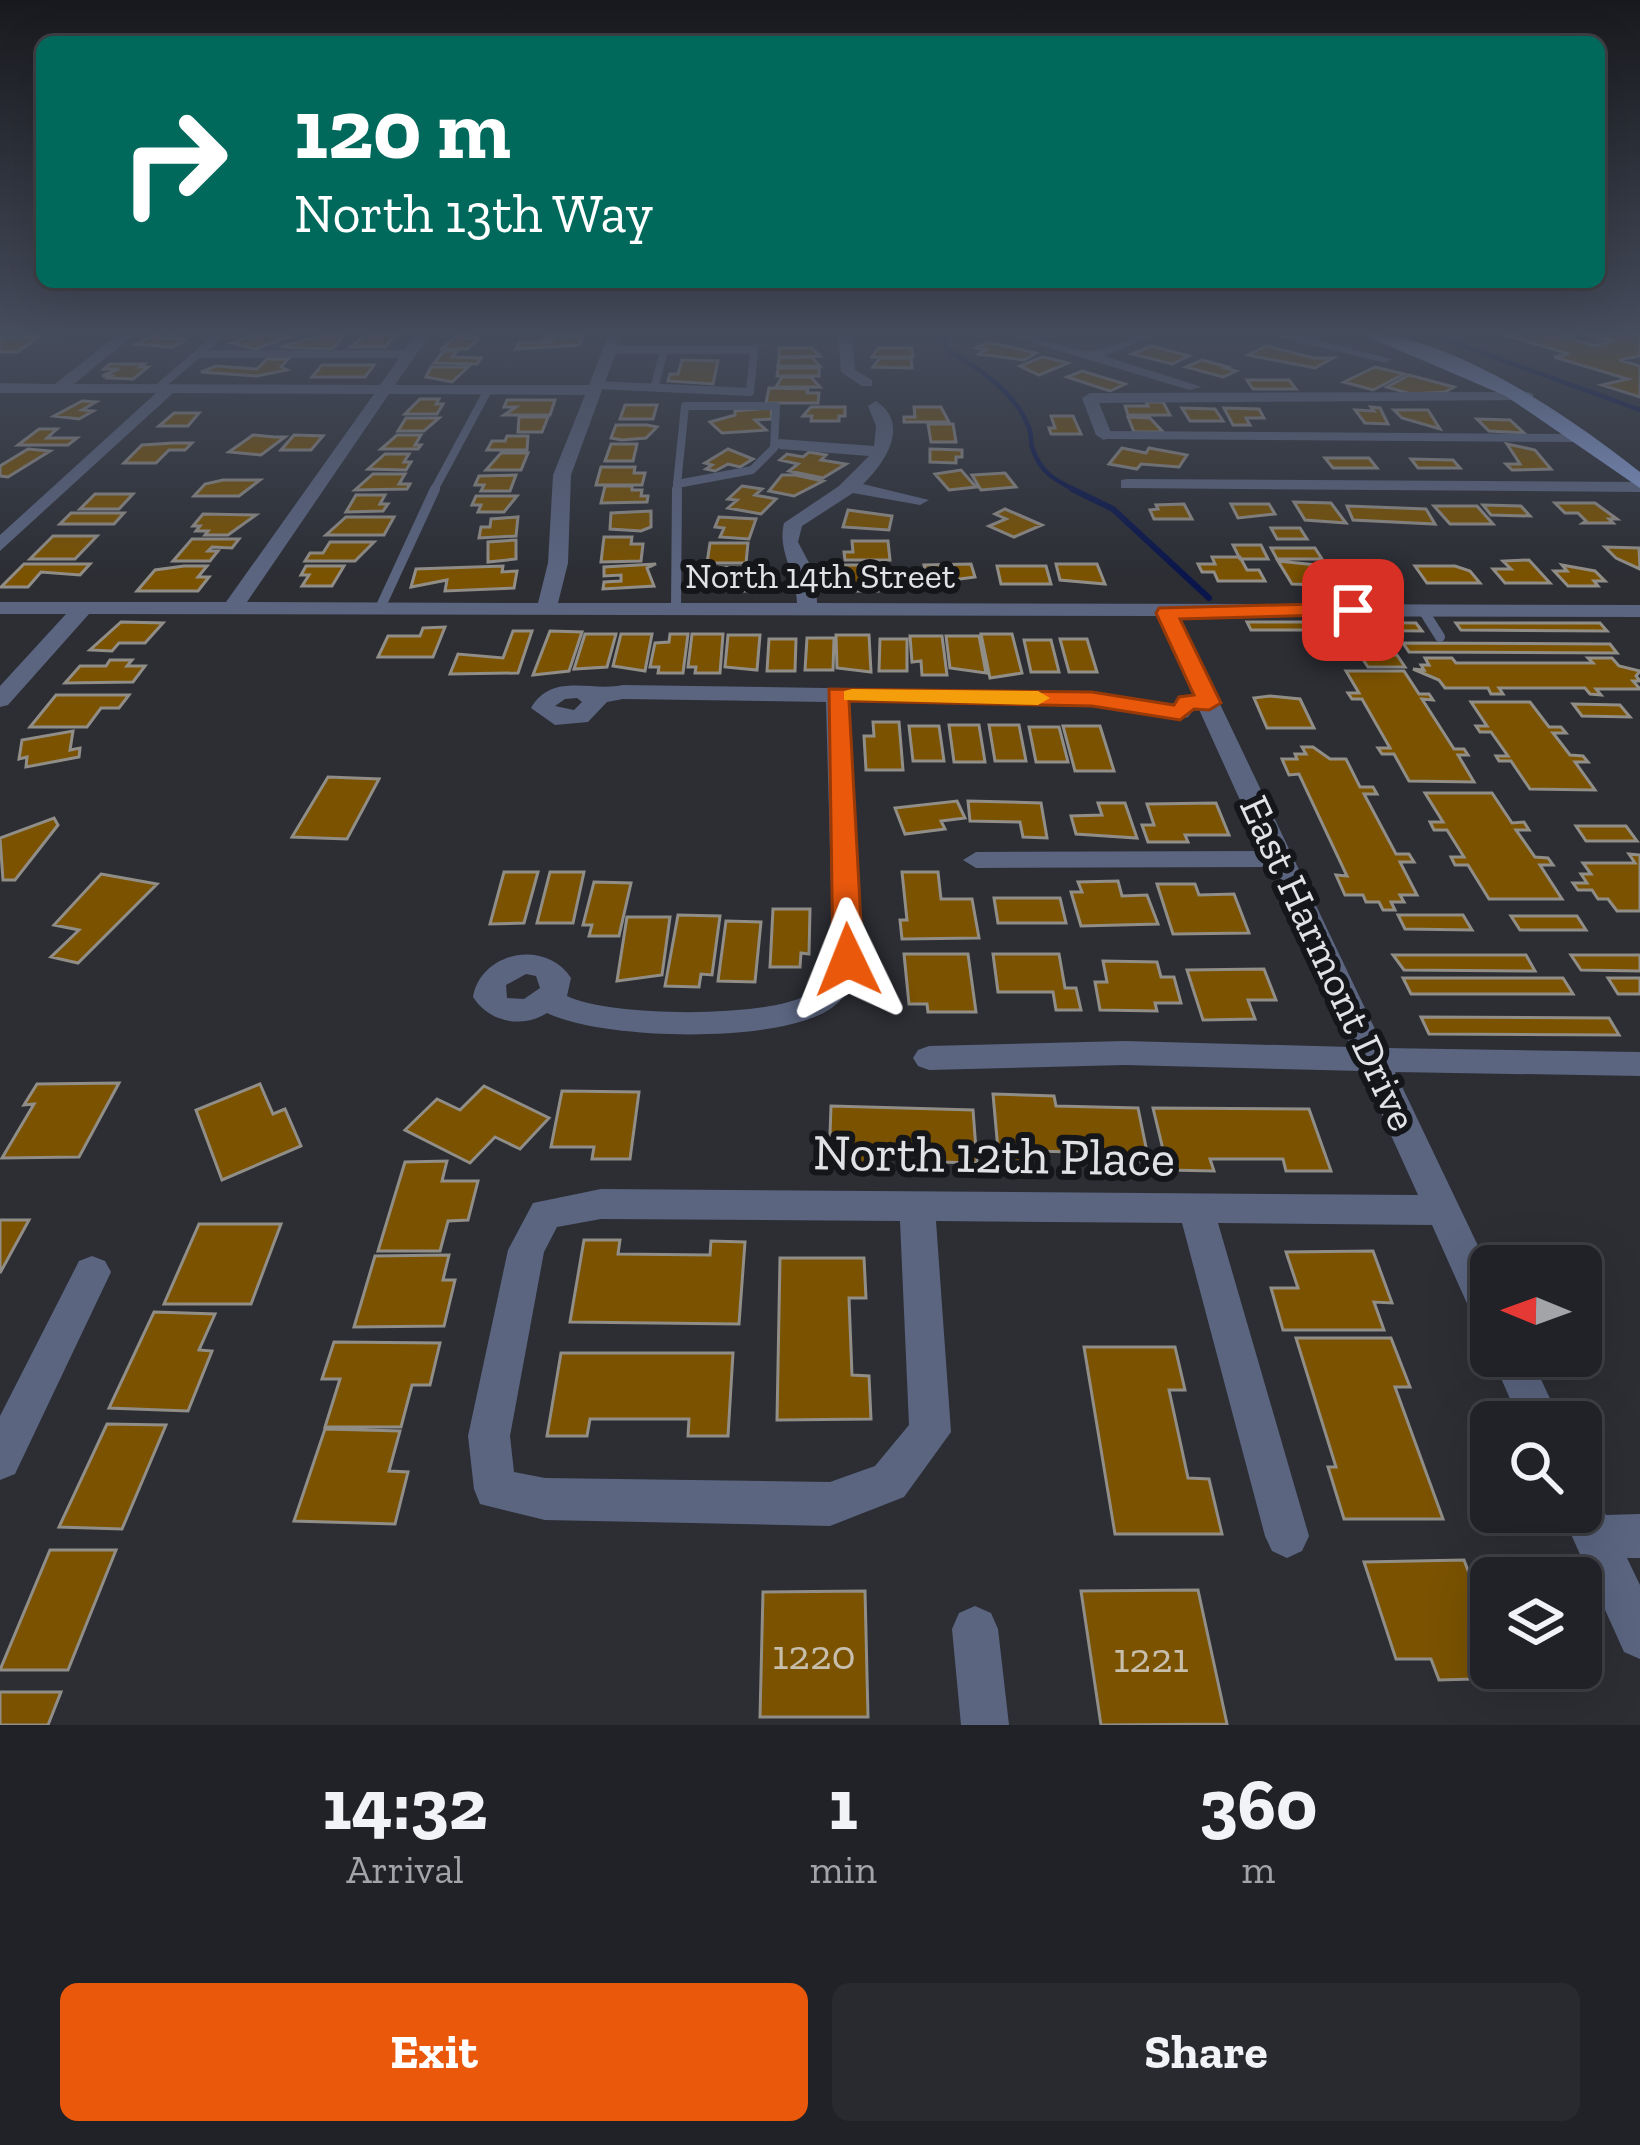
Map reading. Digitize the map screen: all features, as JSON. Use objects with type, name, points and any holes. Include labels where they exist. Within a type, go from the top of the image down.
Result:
[{"type":"main road","points":[[1552,414],[1640,484]]},
{"type":"street","points":[[0,544],[137,414]]},
{"type":"street","points":[[234,606],[368,414]]},
{"type":"street","points":[[547,607],[558,563],[562,475],[587,414]]},
{"type":"street","points":[[807,609],[806,576],[789,542],[793,524],[851,487],[883,452],[885,420],[880,414]]},
{"type":"street","points":[[1096,414],[1104,435]]},
{"type":"street","points":[[780,444],[883,452]]},
{"type":"street","points":[[1127,484],[1640,484]]},
{"type":"street","points":[[851,487],[920,500]]},
{"type":"street","name":"North 14th Street","points":[[0,606],[1640,611]]},
{"type":"street","points":[[0,700],[84,607]]},
{"type":"street","name":"East Harmont Drive","points":[[1166,613],[1198,702],[1280,859],[1470,1268]]},
{"type":"street","points":[[594,698],[623,692],[1092,699],[1180,712],[1198,702]]},
{"type":"street","points":[[548,1000],[589,1018],[746,1020],[777,1017],[819,1003],[839,983],[848,960],[837,694]]},
{"type":"street","points":[[976,860],[1280,859]]},
{"type":"street","points":[[929,1058],[1239,1052],[1640,1064]]},
{"type":"street","name":"North 12th Place","points":[[916,1209],[930,1432],[889,1482],[830,1504],[545,1499],[494,1489],[489,1436],[526,1250],[546,1214],[601,1204],[1443,1210]]},
{"type":"street","points":[[1197,1211],[1287,1536]]},
{"type":"street","points":[[0,1460],[92,1272]]},
{"type":"street","points":[[1602,1526],[1640,1536]]},
{"type":"street","points":[[1593,1533],[1640,1636]]},
{"type":"street","points":[[975,1629],[985,1725]]},
{"type":"lane","points":[[381,606],[425,508],[475,414]]},
{"type":"lane","points":[[676,608],[676,484],[684,414]]},
{"type":"lane","points":[[676,484],[735,479],[770,458],[780,444],[777,414]]},
{"type":"lane","points":[[1104,435],[1587,438]]},
{"type":"lane","points":[[1423,610],[1440,637]]},
{"type":"building","points":[[59,414],[89,414],[79,419],[54,416]]},
{"type":"building","points":[[173,414],[199,414],[188,426],[159,426]]},
{"type":"building","points":[[622,414],[655,414],[653,419],[620,419]]},
{"type":"building","points":[[772,414],[772,419],[755,420],[766,430],[722,433],[710,422]]},
{"type":"building","points":[[845,414],[839,421],[811,421],[812,416],[803,416]]},
{"type":"building","points":[[944,414],[949,422],[904,422],[904,417]]},
{"type":"building","points":[[1185,414],[1218,414],[1223,421],[1190,421]]},
{"type":"building","points":[[1227,414],[1262,414],[1264,418],[1246,418],[1250,425],[1233,425]]},
{"type":"building","points":[[1358,414],[1383,414],[1388,424],[1365,423]]},
{"type":"building","points":[[1398,414],[1430,414],[1440,429]]},
{"type":"building","points":[[1051,416],[1073,416],[1081,434],[1051,434],[1049,428],[1055,428]]},
{"type":"building","points":[[519,417],[548,417],[542,432],[518,432]]},
{"type":"building","points":[[1128,417],[1150,418],[1163,432],[1134,432]]},
{"type":"building","points":[[406,418],[439,418],[424,431],[398,431]]},
{"type":"building","points":[[1477,419],[1510,420],[1524,433],[1489,431]]},
{"type":"building","points":[[928,424],[953,424],[956,442],[931,442]]},
{"type":"building","points":[[616,425],[657,427],[646,438],[622,440],[611,438]]},
{"type":"building","points":[[39,429],[57,429],[47,438],[77,438],[68,445],[18,445]]},
{"type":"building","points":[[253,435],[285,437],[261,455],[229,452]]},
{"type":"building","points":[[294,435],[323,436],[311,450],[281,450]]},
{"type":"building","points":[[397,435],[421,435],[415,445],[421,445],[418,449],[381,449]]},
{"type":"building","points":[[507,436],[528,436],[527,450],[487,450],[492,441],[505,441]]},
{"type":"building","points":[[192,443],[185,450],[169,450],[156,463],[124,463],[142,445]]},
{"type":"building","points":[[611,444],[637,444],[633,461],[605,461]]},
{"type":"building","points":[[1507,444],[1535,450],[1551,469],[1512,470],[1506,464],[1520,464]]},
{"type":"building","points":[[1122,448],[1187,455],[1179,467],[1141,464],[1137,469],[1109,464]]},
{"type":"building","points":[[28,449],[50,451],[8,477],[0,476],[0,466]]},
{"type":"building","points":[[728,449],[753,459],[740,467],[728,464],[715,471],[706,469],[712,465],[705,463]]},
{"type":"building","points":[[930,449],[962,450],[962,457],[956,457],[956,463],[930,462]]},
{"type":"building","points":[[809,452],[826,455],[821,460],[846,464],[823,478],[789,471],[798,464],[780,460],[787,454],[803,457]]},
{"type":"building","points":[[501,453],[528,453],[521,470],[486,470]]},
{"type":"building","points":[[385,454],[409,454],[404,462],[411,462],[406,470],[368,469]]},
{"type":"building","points":[[1325,458],[1369,458],[1377,468],[1333,468]]},
{"type":"building","points":[[1411,459],[1453,460],[1460,468],[1418,468]]},
{"type":"building","points":[[601,467],[635,467],[634,473],[645,473],[642,485],[596,485]]},
{"type":"building","points":[[961,470],[976,487],[949,490],[935,474]]},
{"type":"building","points":[[1005,473],[1016,487],[981,490],[972,475]]},
{"type":"building","points":[[373,474],[405,474],[399,484],[410,484],[407,489],[355,490]]},
{"type":"building","points":[[516,475],[510,491],[481,491],[484,485],[475,485],[479,476]]},
{"type":"building","points":[[782,475],[823,481],[794,496],[769,491]]},
{"type":"building","points":[[260,480],[239,496],[194,496],[205,484]]},
{"type":"building","points":[[605,486],[632,486],[632,490],[642,490],[641,496],[648,496],[647,502],[601,503]]},
{"type":"building","points":[[742,486],[762,489],[755,495],[776,499],[761,514],[728,508],[737,500],[728,499]]},
{"type":"building","points":[[95,494],[133,494],[119,509],[80,509]]},
{"type":"building","points":[[356,495],[385,495],[380,504],[388,504],[383,511],[346,512]]},
{"type":"building","points":[[476,496],[517,496],[504,512],[478,512],[481,505],[472,505]]},
{"type":"building","points":[[1294,502],[1331,503],[1346,523],[1305,520]]},
{"type":"building","points":[[1555,503],[1595,503],[1617,519],[1583,523],[1578,513],[1565,513]]},
{"type":"building","points":[[1184,504],[1192,519],[1154,519],[1150,510],[1158,509],[1156,505]]},
{"type":"building","points":[[1231,504],[1269,504],[1275,514],[1238,518]]},
{"type":"building","points":[[1483,505],[1521,506],[1530,516],[1491,515]]},
{"type":"building","points":[[1347,506],[1426,509],[1435,524],[1353,520]]},
{"type":"building","points":[[1434,506],[1477,506],[1493,524],[1450,524]]},
{"type":"building","points":[[1005,509],[1042,525],[1014,537],[989,526],[1006,519],[995,514]]},
{"type":"building","points":[[848,510],[892,516],[889,530],[843,527]]},
{"type":"building","points":[[651,511],[651,527],[610,529],[611,513]]},
{"type":"building","points":[[71,513],[124,513],[114,524],[60,524]]},
{"type":"building","points":[[203,514],[256,515],[228,535],[205,535],[208,531],[196,531],[200,526],[193,526]]},
{"type":"building","points":[[346,517],[394,517],[384,535],[326,535]]},
{"type":"building","points":[[518,517],[516,536],[479,538],[481,527],[490,527],[491,519]]},
{"type":"building","points":[[719,517],[756,519],[749,539],[720,537],[724,528],[715,527]]},
{"type":"building","points":[[1271,528],[1300,528],[1307,539],[1277,539]]},
{"type":"building","points":[[53,536],[97,536],[75,559],[30,559]]},
{"type":"building","points":[[604,537],[632,537],[631,544],[643,544],[641,561],[601,562]]},
{"type":"building","points":[[192,539],[239,539],[232,548],[212,547],[208,551],[218,551],[210,561],[173,561]]},
{"type":"building","points":[[516,540],[516,559],[488,562],[488,542]]},
{"type":"building","points":[[852,541],[888,541],[890,560],[845,560],[844,552],[853,552]]},
{"type":"building","points":[[330,542],[374,542],[355,561],[305,561],[310,553],[323,553]]},
{"type":"building","points":[[710,543],[748,543],[746,563],[707,563]]},
{"type":"building","points":[[1233,545],[1261,545],[1268,559],[1240,559]]},
{"type":"building","points":[[1605,547],[1639,548],[1640,569],[1616,558]]},
{"type":"building","points":[[1271,548],[1315,548],[1322,559],[1277,559]]},
{"type":"building","points":[[1212,557],[1240,557],[1247,570],[1259,570],[1265,581],[1218,581],[1214,572],[1202,572],[1198,564],[1215,564]]},
{"type":"building","points":[[1529,560],[1550,583],[1505,583],[1493,569],[1511,569],[1503,561]]},
{"type":"building","points":[[1278,561],[1364,570],[1376,587],[1292,584]]},
{"type":"building","points":[[24,564],[90,564],[80,575],[41,572],[28,587],[1,587]]},
{"type":"building","points":[[656,564],[647,568],[654,586],[603,589],[604,582],[621,581],[621,575],[604,576],[604,567]]},
{"type":"building","points":[[971,564],[975,577],[929,583],[924,565]]},
{"type":"building","points":[[1056,564],[1097,564],[1105,584],[1060,580]]},
{"type":"building","points":[[843,565],[885,565],[886,583],[877,583],[878,591],[844,591]]},
{"type":"building","points":[[1562,565],[1595,571],[1605,581],[1594,581],[1598,586],[1568,586],[1554,571],[1567,571]]},
{"type":"building","points":[[207,566],[198,577],[209,577],[198,591],[137,591],[155,570]]},
{"type":"building","points":[[306,566],[344,566],[332,586],[302,586],[309,575],[301,575]]},
{"type":"building","points":[[503,566],[502,572],[517,571],[514,588],[445,591],[447,580],[411,587],[416,569]]},
{"type":"building","points":[[997,566],[1046,566],[1051,584],[1001,584]]},
{"type":"building","points":[[1415,566],[1455,566],[1470,571],[1480,583],[1427,583]]},
{"type":"building","points":[[720,567],[758,567],[756,591],[724,591],[726,575],[719,575]]},
{"type":"building","points":[[121,622],[163,623],[145,643],[119,643],[112,651],[90,650]]},
{"type":"building","points":[[1247,622],[1311,622],[1316,630],[1251,630]]},
{"type":"building","points":[[1319,622],[1416,623],[1422,631],[1323,630]]},
{"type":"building","points":[[1456,623],[1600,623],[1607,631],[1461,630]]},
{"type":"building","points":[[445,627],[433,657],[378,657],[388,636],[420,636],[423,628]]},
{"type":"building","points":[[513,631],[532,631],[518,673],[450,674],[458,654],[503,658]]},
{"type":"building","points":[[550,631],[582,632],[569,671],[533,675]]},
{"type":"building","points":[[585,634],[616,634],[607,667],[574,669]]},
{"type":"building","points":[[621,634],[652,634],[645,671],[613,666]]},
{"type":"building","points":[[670,634],[688,634],[683,673],[658,673],[659,667],[650,667],[655,643],[669,642]]},
{"type":"building","points":[[692,634],[723,634],[720,673],[695,673],[696,667],[688,667]]},
{"type":"building","points":[[981,634],[1012,634],[1022,673],[990,678]]},
{"type":"building","points":[[728,635],[760,635],[757,670],[725,667]]},
{"type":"building","points":[[836,635],[869,635],[871,672],[837,668]]},
{"type":"building","points":[[910,636],[942,636],[947,675],[922,675],[921,661],[912,662]]},
{"type":"building","points":[[946,636],[979,636],[986,673],[950,668]]},
{"type":"building","points":[[807,638],[834,638],[833,670],[805,670]]},
{"type":"building","points":[[769,639],[796,639],[795,671],[767,671]]},
{"type":"building","points":[[880,639],[907,639],[907,671],[879,671]]},
{"type":"building","points":[[1060,639],[1087,639],[1097,672],[1069,672]]},
{"type":"building","points":[[1024,640],[1051,640],[1059,672],[1031,672]]},
{"type":"building","points":[[1330,643],[1381,643],[1386,652],[1335,651]]},
{"type":"building","points":[[1403,643],[1610,644],[1617,653],[1409,652]]},
{"type":"building","points":[[1360,655],[1397,655],[1405,667],[1368,667]]},
{"type":"building","points":[[1425,658],[1452,658],[1456,663],[1593,663],[1588,658],[1612,658],[1619,666],[1640,671],[1636,676],[1640,681],[1633,681],[1640,689],[1596,689],[1601,695],[1585,688],[1499,688],[1503,694],[1491,694],[1488,688],[1445,688],[1439,680],[1413,669],[1424,670],[1421,665],[1429,665]]},
{"type":"building","points":[[110,660],[132,660],[127,666],[145,666],[133,682],[65,683],[80,666],[106,666]]},
{"type":"building","points":[[1346,671],[1404,671],[1419,694],[1429,694],[1433,700],[1422,699],[1454,749],[1464,749],[1468,755],[1458,755],[1474,782],[1409,781],[1394,754],[1382,754],[1378,748],[1390,748],[1362,699],[1352,699],[1348,693],[1359,693]]},
{"type":"building","points":[[56,695],[129,695],[119,708],[101,708],[87,727],[30,727]]},
{"type":"building","points":[[1254,698],[1300,699],[1314,728],[1267,728]]},
{"type":"building","points":[[1471,702],[1530,702],[1549,727],[1561,727],[1566,733],[1553,733],[1570,755],[1583,756],[1588,762],[1575,762],[1595,790],[1530,789],[1511,761],[1499,761],[1496,756],[1508,756],[1491,732],[1480,732],[1476,726],[1487,726]]},
{"type":"building","points":[[1573,704],[1620,705],[1630,717],[1582,716]]},
{"type":"building","points":[[873,722],[899,722],[903,770],[866,770],[864,736],[874,736]]},
{"type":"building","points":[[949,725],[979,725],[985,762],[954,762]]},
{"type":"building","points":[[989,725],[1019,725],[1026,761],[995,761]]},
{"type":"building","points":[[909,726],[939,726],[944,761],[913,761]]},
{"type":"building","points":[[1063,726],[1100,726],[1114,771],[1075,771]]},
{"type":"building","points":[[1029,727],[1059,727],[1068,762],[1036,762]]},
{"type":"building","points":[[73,731],[70,750],[80,748],[79,757],[26,767],[27,757],[19,759],[22,740]]},
{"type":"building","points":[[1302,747],[1313,747],[1330,759],[1346,759],[1360,787],[1373,787],[1377,794],[1364,794],[1396,854],[1409,854],[1414,862],[1400,862],[1417,895],[1400,895],[1404,902],[1391,902],[1395,910],[1383,910],[1379,902],[1366,902],[1363,895],[1345,895],[1336,875],[1347,876],[1299,774],[1289,775],[1282,759],[1306,754]]},
{"type":"building","points":[[328,777],[379,779],[347,839],[292,837]]},
{"type":"building","points":[[1425,793],[1492,793],[1512,823],[1524,822],[1529,830],[1516,830],[1535,857],[1548,858],[1553,865],[1540,865],[1562,899],[1489,899],[1468,865],[1455,865],[1451,857],[1464,857],[1447,830],[1434,830],[1430,822],[1443,822]]},
{"type":"building","points":[[957,801],[965,818],[941,821],[945,829],[905,834],[895,808]]},
{"type":"building","points":[[968,801],[1041,803],[1047,838],[1023,837],[1020,822],[970,821]]},
{"type":"building","points":[[1098,803],[1125,803],[1137,838],[1076,834],[1071,816],[1102,815]]},
{"type":"building","points":[[1216,803],[1229,835],[1185,835],[1188,842],[1148,842],[1142,825],[1154,825],[1147,804]]},
{"type":"building","points":[[54,818],[58,825],[15,880],[3,880],[0,838]]},
{"type":"building","points":[[1576,826],[1626,826],[1637,841],[1586,841]]},
{"type":"building","points":[[1629,854],[1640,855],[1640,911],[1617,911],[1608,899],[1598,899],[1592,890],[1578,890],[1573,883],[1587,883],[1581,874],[1591,874],[1583,863],[1635,863]]},
{"type":"building","points":[[504,872],[538,872],[524,923],[490,924]]},
{"type":"building","points":[[550,872],[584,872],[573,923],[537,923]]},
{"type":"building","points":[[902,872],[938,872],[941,899],[972,899],[979,938],[902,939],[900,920],[907,920]]},
{"type":"building","points":[[101,874],[157,884],[78,963],[51,957],[79,930],[54,925]]},
{"type":"building","points":[[1118,881],[1122,896],[1147,895],[1158,924],[1081,926],[1071,892],[1082,892],[1078,882]]},
{"type":"building","points":[[594,882],[631,883],[619,936],[589,936],[592,925],[583,925]]},
{"type":"building","points":[[1157,884],[1195,884],[1199,895],[1234,894],[1249,933],[1173,934]]},
{"type":"building","points":[[994,898],[1060,898],[1066,923],[998,923]]},
{"type":"building","points":[[773,909],[810,909],[809,954],[801,953],[800,967],[770,967]]},
{"type":"building","points":[[678,915],[720,916],[712,975],[701,974],[699,987],[665,986]]},
{"type":"building","points":[[1398,915],[1463,915],[1472,930],[1405,929]]},
{"type":"building","points":[[1511,916],[1577,916],[1586,930],[1520,930]]},
{"type":"building","points":[[627,917],[670,917],[662,975],[617,981]]},
{"type":"building","points":[[726,921],[761,922],[755,982],[718,981]]},
{"type":"building","points":[[904,954],[968,954],[976,1012],[928,1012],[927,1004],[909,1004]]},
{"type":"building","points":[[993,954],[1059,954],[1065,988],[1076,988],[1081,1010],[1056,1010],[1053,992],[998,992]]},
{"type":"building","points":[[1393,955],[1526,955],[1535,971],[1404,970]]},
{"type":"building","points":[[1571,955],[1640,955],[1640,971],[1581,970]]},
{"type":"building","points":[[1103,961],[1157,962],[1161,977],[1174,977],[1181,1003],[1155,1003],[1157,1011],[1100,1010],[1095,982],[1107,982]]},
{"type":"building","points":[[1264,969],[1276,1000],[1248,1000],[1255,1019],[1203,1020],[1187,970]]},
{"type":"building","points":[[1403,978],[1563,978],[1573,994],[1411,994]]},
{"type":"building","points":[[1608,978],[1640,978],[1640,994],[1618,994]]},
{"type":"building","points":[[1421,1017],[1609,1018],[1619,1035],[1429,1034]]},
{"type":"building","points":[[119,1083],[79,1157],[2,1158],[34,1104],[24,1105],[37,1084]]},
{"type":"building","points":[[260,1084],[273,1114],[285,1109],[301,1146],[222,1180],[196,1110]]},
{"type":"building","points":[[484,1086],[549,1118],[520,1149],[495,1137],[470,1163],[405,1130],[437,1099],[460,1110]]},
{"type":"building","points":[[562,1091],[639,1092],[630,1159],[592,1159],[594,1147],[551,1147]]},
{"type":"building","points":[[993,1094],[1054,1096],[1056,1106],[1138,1108],[1149,1162],[1111,1161],[1110,1153],[1036,1151],[1037,1162],[999,1161]]},
{"type":"building","points":[[831,1106],[973,1110],[977,1163],[940,1162],[940,1153],[866,1151],[865,1164],[829,1163]]},
{"type":"building","points":[[1153,1108],[1309,1109],[1331,1171],[1286,1171],[1283,1159],[1210,1159],[1214,1171],[1168,1170]]},
{"type":"building","points":[[447,1161],[442,1181],[478,1181],[468,1220],[448,1221],[440,1251],[378,1251],[405,1162]]},
{"type":"building","points":[[0,1220],[29,1220],[0,1273]]},
{"type":"building","points":[[199,1224],[281,1224],[251,1304],[164,1304]]},
{"type":"building","points":[[584,1240],[620,1240],[618,1254],[710,1255],[711,1241],[745,1242],[739,1324],[570,1322]]},
{"type":"building","points":[[1373,1251],[1392,1303],[1374,1302],[1384,1330],[1283,1330],[1271,1288],[1298,1288],[1286,1252]]},
{"type":"building","points":[[449,1255],[443,1280],[455,1280],[444,1326],[354,1327],[375,1256]]},
{"type":"building","points":[[780,1258],[864,1258],[866,1298],[849,1298],[852,1375],[869,1376],[871,1419],[777,1420]]},
{"type":"building","points":[[154,1312],[215,1314],[199,1350],[212,1351],[188,1411],[109,1408]]},
{"type":"building","points":[[1296,1338],[1391,1338],[1410,1387],[1395,1387],[1443,1519],[1344,1519],[1328,1467],[1336,1467]]},
{"type":"building","points":[[334,1342],[440,1343],[430,1385],[412,1385],[401,1427],[325,1427],[340,1379],[322,1379]]},
{"type":"building","points":[[1084,1347],[1175,1347],[1185,1390],[1169,1390],[1188,1478],[1209,1479],[1222,1534],[1115,1534]]},
{"type":"building","points":[[561,1353],[733,1353],[728,1436],[688,1436],[689,1419],[590,1419],[587,1436],[547,1436]]},
{"type":"building","points":[[107,1424],[166,1425],[122,1529],[59,1527]]},
{"type":"building","points":[[325,1429],[400,1431],[389,1471],[408,1472],[395,1524],[294,1521]]},
{"type":"building","points":[[50,1550],[116,1550],[68,1670],[0,1670]]},
{"type":"building","points":[[1464,1560],[1470,1576],[1470,1679],[1439,1680],[1431,1659],[1396,1659],[1364,1562]]},
{"type":"building","points":[[1198,1590],[1227,1724],[1101,1725],[1081,1591]]},
{"type":"building","points":[[865,1591],[868,1717],[760,1717],[763,1592]]},
{"type":"building","points":[[0,1692],[61,1692],[48,1725],[0,1725]]},
{"type":"waterway","points":[[1022,414],[1044,470],[1079,492]]},
{"type":"waterway","points":[[1072,489],[1113,509],[1209,598]]},
{"type":"slow traffic","points":[[852,695],[1038,698]]},
{"type":"route","points":[[848,960],[837,694],[1092,699],[1180,712],[1188,702],[1209,703],[1166,613],[1353,610]]}]
